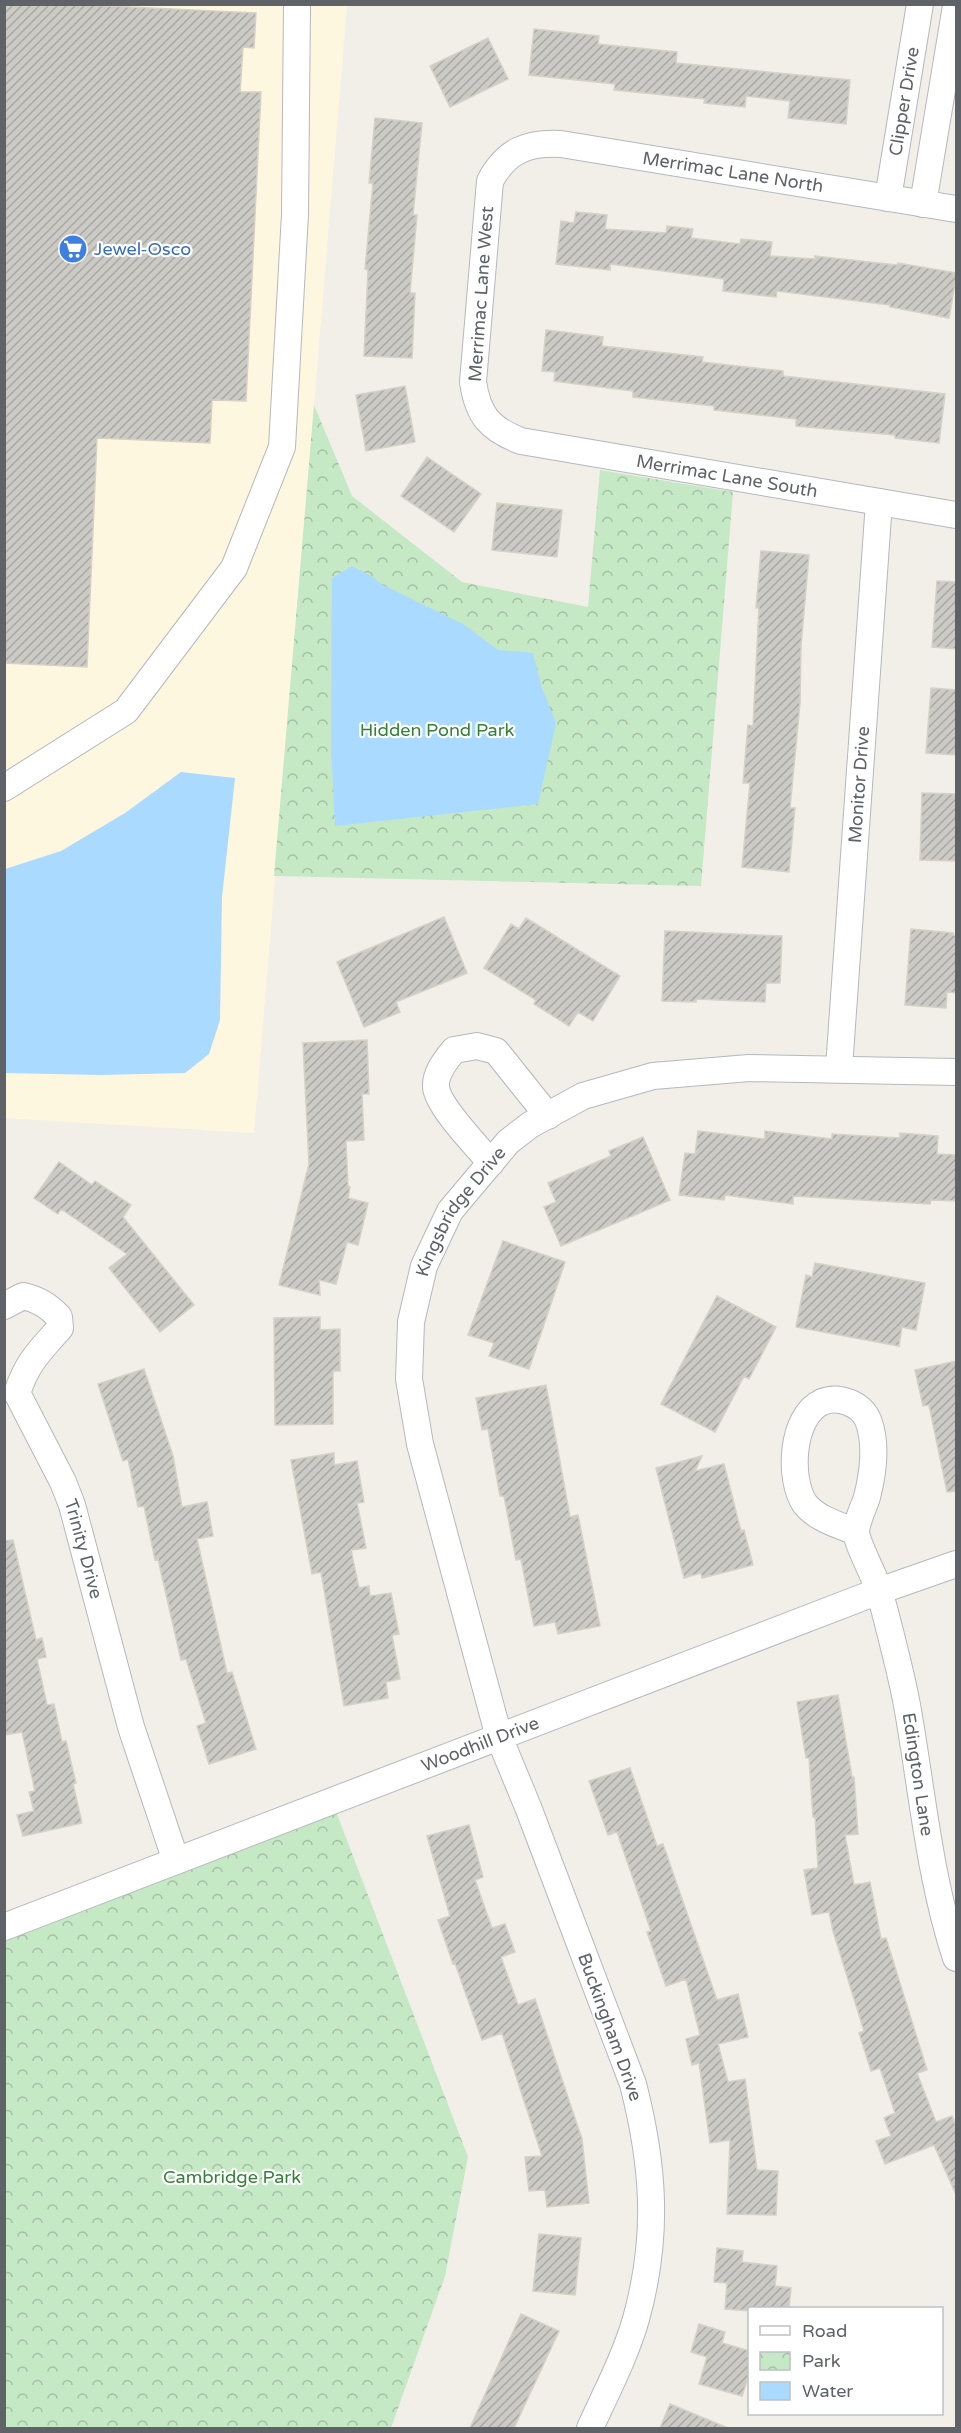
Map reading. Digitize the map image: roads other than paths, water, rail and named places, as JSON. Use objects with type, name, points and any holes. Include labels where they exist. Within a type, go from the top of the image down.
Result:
[{"type":"street","points":[[4,788],[126,711],[234,568],[282,447],[295,214],[297,4]]},
{"type":"street","name":"Clipper Drive","points":[[888,198],[920,4]]},
{"type":"street","name":"Clipper Drive","points":[[923,204],[957,6]]},
{"type":"street","name":"Merrimac Lane North","points":[[511,154],[525,147],[544,143],[561,144],[957,209]]},
{"type":"street","name":"Merrimac Lane West","points":[[500,433],[491,425],[476,400],[473,382],[487,197],[490,181],[498,166],[511,154]]},
{"type":"street","name":"Merrimac Lane South","points":[[500,433],[521,441],[957,515]]},
{"type":"street","name":"Monitor Drive","points":[[839,1068],[879,502]]},
{"type":"street","points":[[491,1163],[440,1102],[436,1085],[442,1065],[454,1050],[477,1046],[496,1051],[548,1116]]},
{"type":"street","name":"Kingsbridge Drive","points":[[499,1737],[420,1444],[409,1379],[411,1322],[424,1266],[450,1211],[508,1142],[530,1125],[583,1096],[653,1076],[749,1068],[957,1072]]},
{"type":"street","name":"Trinity Drive","points":[[4,1306],[23,1296],[34,1298],[51,1308],[59,1317],[60,1328],[40,1347],[11,1387],[51,1457],[72,1505],[131,1726],[176,1861]]},
{"type":"street","points":[[836,1400],[853,1403],[867,1419],[872,1437],[872,1460],[867,1494],[856,1532],[820,1517],[806,1504],[798,1487],[795,1446],[801,1424],[809,1411],[823,1402],[836,1400]]},
{"type":"street","name":"Edington Lane","points":[[856,1532],[879,1591],[907,1705],[932,1862],[957,1958]]},
{"type":"street","name":"Woodhill Drive","points":[[4,1927],[879,1591],[957,1564]]},
{"type":"street","name":"Buckingham Drive","points":[[499,1737],[528,1807],[633,2084],[643,2122],[651,2170],[651,2234],[647,2270],[635,2320],[619,2367],[590,2428]]},
{"type":"water","points":[[352,566],[381,584],[463,624],[498,650],[533,653],[541,685],[556,723],[538,804],[335,826],[331,745],[332,578]]},
{"type":"water","points":[[181,772],[235,778],[222,897],[220,1020],[209,1054],[185,1073],[101,1075],[5,1073],[5,869],[61,851],[125,813]]},
{"type":"place","name":"Jewel-Osco","points":[[73,249]]},
{"type":"park label","name":"Hidden Pond Park","points":[[437,730]]},
{"type":"park label","name":"Cambridge Park","points":[[232,2177]]}]
